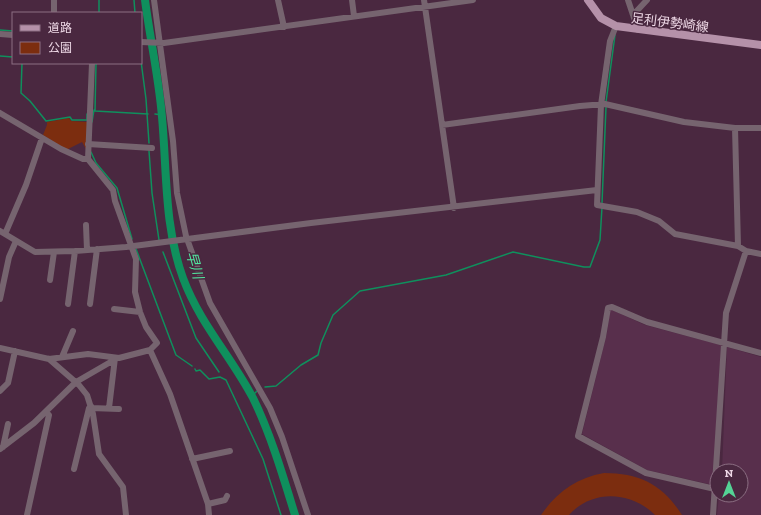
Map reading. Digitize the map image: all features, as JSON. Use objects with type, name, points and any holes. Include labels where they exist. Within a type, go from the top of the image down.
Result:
[{"type":"main road","name":"足利伊勢崎線","points":[[588,0],[601,18],[616,26],[761,45]]},
{"type":"street","points":[[54,0],[54,12]]},
{"type":"street","points":[[154,0],[158,43],[173,141],[179,208],[186,240],[210,303],[258,385],[272,414],[308,515]]},
{"type":"street","points":[[278,0],[284,27]]},
{"type":"street","points":[[352,0],[354,16]]},
{"type":"street","points":[[424,0],[454,208]]},
{"type":"street","points":[[142,42],[158,43],[473,0]]},
{"type":"street","points":[[628,0],[638,30]]},
{"type":"street","points":[[633,15],[647,0]]},
{"type":"street","points":[[616,26],[610,41],[601,105],[597,205],[637,212],[659,221],[674,234],[738,246],[746,251],[761,254]]},
{"type":"street","points":[[0,34],[12,35]]},
{"type":"street","points":[[50,360],[88,354],[115,359],[129,357],[150,350],[156,345],[156,341],[146,327],[140,312],[135,292],[136,260],[115,201],[113,190],[88,160],[92,64]]},
{"type":"street","points":[[442,126],[580,106],[601,105],[684,122],[735,128],[761,128]]},
{"type":"street","points":[[0,113],[61,149],[84,160],[88,160]]},
{"type":"street","points":[[735,128],[738,246]]},
{"type":"street","points":[[42,138],[26,185],[2,233],[35,252],[131,247],[310,223],[454,208],[597,190]]},
{"type":"street","points":[[88,144],[152,148]]},
{"type":"street","points":[[86,225],[88,250]]},
{"type":"street","points":[[0,299],[2,278],[16,241]]},
{"type":"street","points":[[90,304],[97,249]]},
{"type":"street","points":[[68,304],[75,251]]},
{"type":"street","points":[[717,463],[726,312],[746,251]]},
{"type":"street","points":[[50,280],[54,252]]},
{"type":"street","points":[[709,488],[646,473],[579,437],[577,434],[609,307],[647,322],[761,353]]},
{"type":"street","points":[[114,309],[140,312]]},
{"type":"street","points":[[62,357],[73,331]]},
{"type":"street","points":[[0,348],[50,360],[76,382],[87,395],[91,407],[99,454],[123,487],[126,515]]},
{"type":"street","points":[[150,350],[170,394],[208,504],[209,515]]},
{"type":"street","points":[[0,392],[8,383],[15,351]]},
{"type":"street","points":[[1,448],[46,412],[76,382],[115,359]]},
{"type":"street","points":[[109,408],[115,359]]},
{"type":"street","points":[[91,407],[119,409]]},
{"type":"street","points":[[74,469],[89,408],[91,407]]},
{"type":"street","points":[[27,515],[49,415],[46,412]]},
{"type":"street","points":[[1,448],[8,425]]},
{"type":"street","points":[[192,459],[230,451]]},
{"type":"street","points":[[208,504],[225,500],[227,496]]},
{"type":"street","points":[[713,515],[714,503]]},
{"type":"shaded area","points":[[610,309],[645,325],[721,345],[714,463],[709,463],[709,484],[647,470],[582,434],[607,333]]},
{"type":"shaded area","points":[[727,347],[761,357],[761,515],[717,515],[718,503],[749,503],[749,463],[722,463]]},
{"type":"green space","points":[[69,118],[71,121],[88,122],[86,149],[82,142],[66,150],[43,135],[47,122]]},
{"type":"green space","points":[[604,473],[629,475],[649,483],[667,496],[682,515],[655,515],[635,501],[612,496],[600,497],[589,501],[578,507],[569,515],[541,515],[554,499],[568,487],[585,478]]},
{"type":"waterway","points":[[99,0],[99,12]]},
{"type":"waterway","points":[[134,0],[135,12]]},
{"type":"waterway","name":"早川","points":[[145,0],[161,102],[169,218],[177,258],[183,278],[198,310],[253,398],[276,456],[295,515]]},
{"type":"waterway","points":[[0,30],[12,31]]},
{"type":"waterway","points":[[606,102],[615,35]]},
{"type":"waterway","points":[[0,56],[12,57]]},
{"type":"waterway","points":[[22,64],[21,93],[30,101],[46,121],[70,117],[72,120],[87,120],[87,114]]},
{"type":"waterway","points":[[96,64],[95,111],[148,114]]},
{"type":"waterway","points":[[141,64],[146,99],[149,143]]},
{"type":"waterway","points":[[602,203],[606,107]]},
{"type":"waterway","points":[[92,122],[94,110]]},
{"type":"waterway","name":"早川","points":[[155,114],[162,115]]},
{"type":"waterway","points":[[149,151],[152,193],[159,240]]},
{"type":"waterway","points":[[91,152],[96,163],[117,188],[132,239]]},
{"type":"waterway","points":[[265,387],[276,386],[301,365],[318,355],[321,343],[333,315],[360,291],[446,275],[513,252],[590,267],[600,240],[602,207]]},
{"type":"waterway","points":[[136,249],[176,355],[192,366]]},
{"type":"waterway","points":[[163,252],[196,338],[219,372]]},
{"type":"waterway","points":[[195,369],[196,371],[200,370],[209,379],[220,377],[226,380],[263,459],[281,515]]},
{"type":"waterway","name":"早川","points":[[252,396],[257,391]]}]
